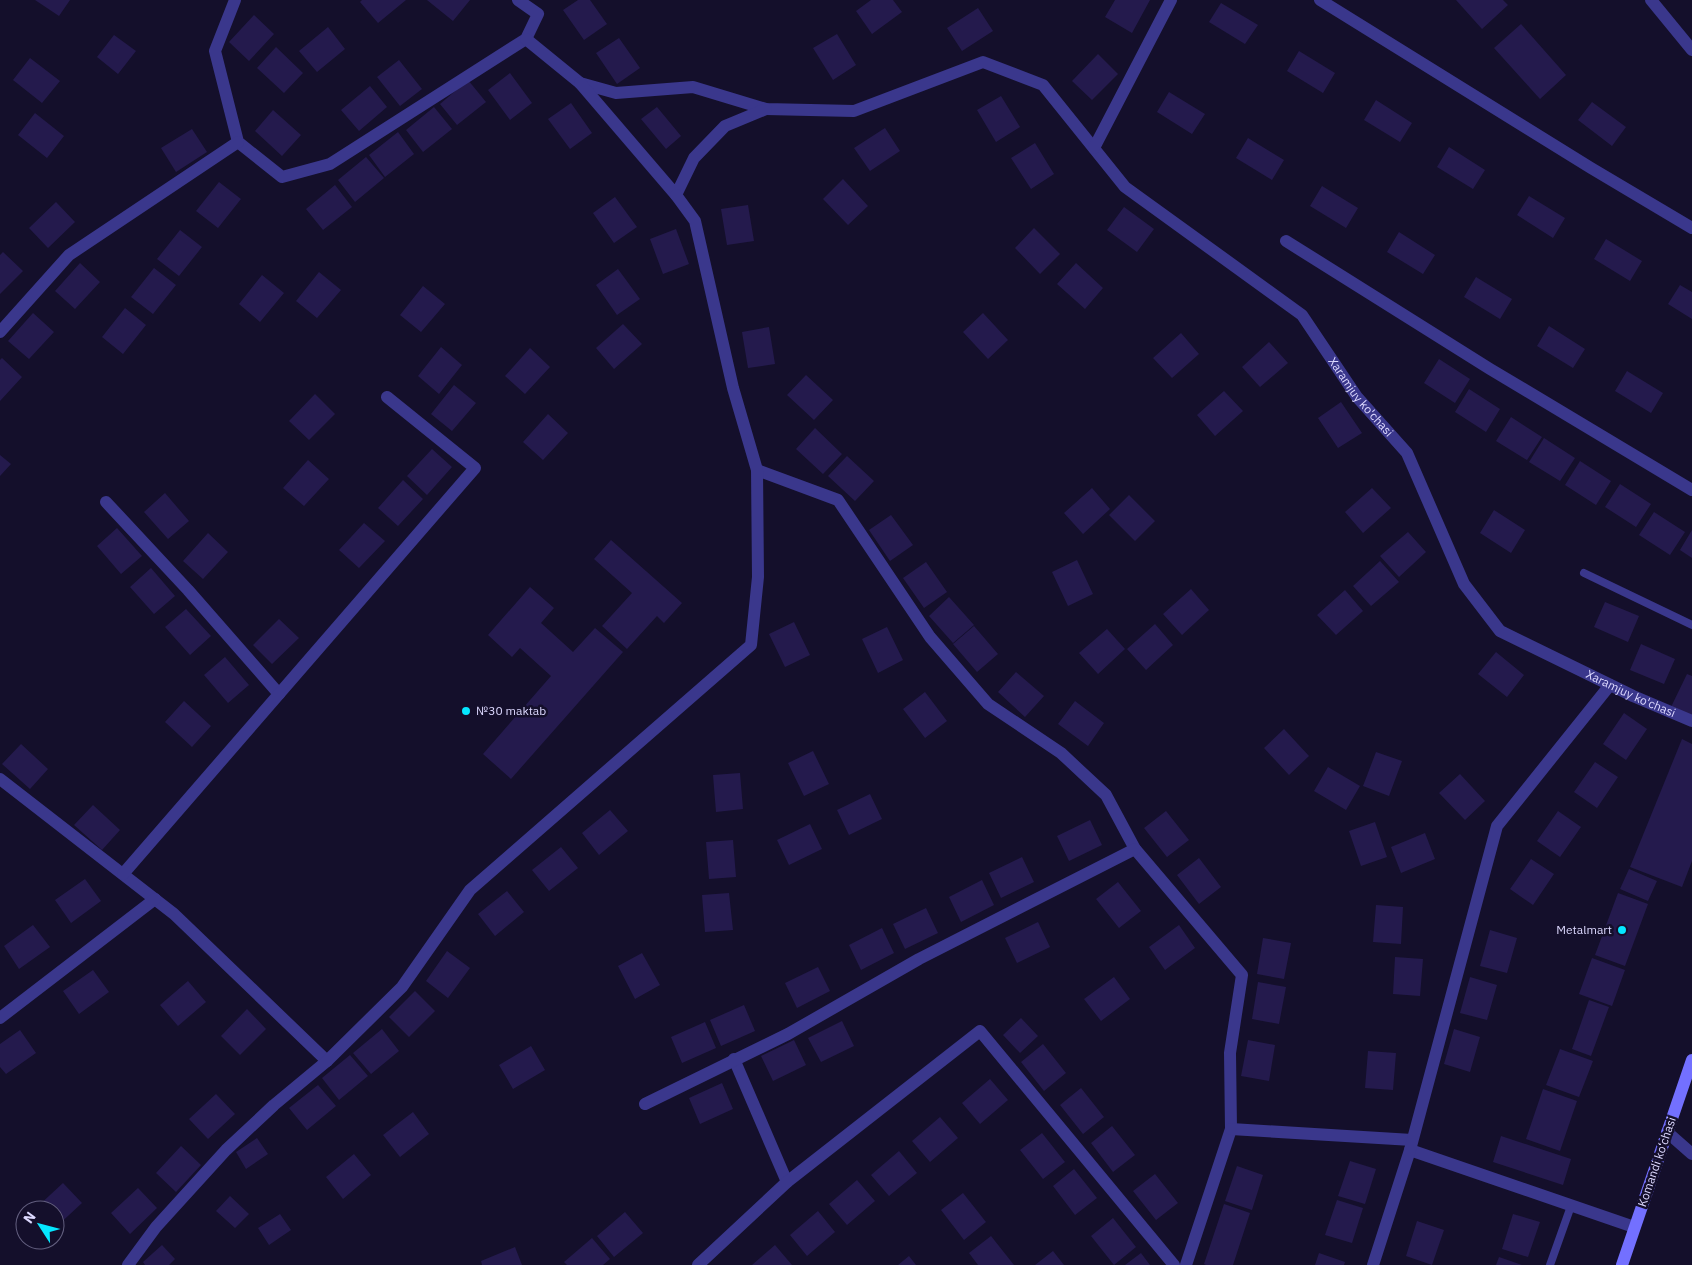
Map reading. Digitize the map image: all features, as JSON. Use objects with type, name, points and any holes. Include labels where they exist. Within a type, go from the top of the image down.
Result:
[{"type":"main road","name":"Komandi ko‘chasi","points":[[1622,1265],[1692,1060]]},
{"type":"street","points":[[235,0],[215,51],[238,142],[282,177],[330,164],[526,39],[538,14],[518,0]]},
{"type":"street","points":[[1094,148],[1171,0]]},
{"type":"street","points":[[1320,0],[1591,168],[1692,228]]},
{"type":"street","points":[[1651,0],[1692,50]]},
{"type":"street","points":[[128,1265],[156,1227],[226,1150],[274,1105],[327,1061],[402,987],[470,890],[751,645],[758,578],[757,470],[733,388],[695,221],[676,195],[580,83],[526,39]]},
{"type":"street","name":"Xaramjuy ko'chasi","points":[[766,109],[854,111],[983,62],[1043,85],[1125,187],[1302,315],[1357,397],[1407,453],[1464,584],[1500,631],[1610,685],[1692,721]]},
{"type":"street","points":[[580,83],[616,93],[693,87],[766,109]]},
{"type":"street","points":[[676,195],[694,158],[725,126],[766,109]]},
{"type":"street","points":[[0,332],[69,256],[238,142]]},
{"type":"street","points":[[1286,241],[1490,369],[1692,490]]},
{"type":"street","points":[[123,874],[475,468],[387,397]]},
{"type":"street","points":[[757,470],[838,500],[930,637],[988,704],[1062,753],[1106,795],[1135,849],[1242,975],[1230,1053],[1230,1129],[1186,1265]]},
{"type":"street","points":[[106,502],[188,590],[279,694]]},
{"type":"street","points":[[1373,1265],[1411,1145],[1498,826],[1610,685]]},
{"type":"street","points":[[0,779],[174,914],[327,1061]]},
{"type":"street","points":[[645,1104],[734,1058],[788,1034],[919,959],[1135,849]]},
{"type":"street","points":[[0,1018],[155,899]]},
{"type":"street","points":[[698,1265],[788,1182],[980,1031],[1174,1265]]},
{"type":"street","points":[[734,1058],[788,1182]]},
{"type":"street","points":[[1230,1129],[1411,1145],[1570,1206],[1634,1228]]},
{"type":"street","points":[[1667,1132],[1692,1154]]},
{"type":"lane","points":[[1584,573],[1692,624]]},
{"type":"lane","points":[[1550,1265],[1570,1206]]},
{"type":"building","points":[[35,0],[70,0],[59,16]]},
{"type":"building","points":[[362,0],[406,0],[378,23],[360,2]]},
{"type":"building","points":[[427,0],[470,0],[453,21]]},
{"type":"building","points":[[578,0],[590,0],[607,24],[584,40],[563,10]]},
{"type":"building","points":[[871,0],[893,0],[902,12],[872,34],[856,11]]},
{"type":"building","points":[[1115,0],[1150,0],[1132,33],[1105,17]]},
{"type":"building","points":[[1456,0],[1503,0],[1508,5],[1482,29]]},
{"type":"building","points":[[1221,3],[1258,25],[1245,44],[1209,22]]},
{"type":"building","points":[[978,8],[993,31],[962,51],[947,28]]},
{"type":"building","points":[[254,15],[274,34],[249,61],[229,42]]},
{"type":"building","points":[[1521,24],[1566,75],[1540,99],[1494,48]]},
{"type":"building","points":[[328,27],[345,49],[317,72],[299,51]]},
{"type":"building","points":[[837,34],[856,65],[833,80],[813,48]]},
{"type":"building","points":[[114,35],[136,51],[118,74],[97,57]]},
{"type":"building","points":[[619,38],[640,68],[617,84],[596,53]]},
{"type":"building","points":[[276,47],[303,73],[284,93],[257,68]]},
{"type":"building","points":[[1299,51],[1335,73],[1323,93],[1287,71]]},
{"type":"building","points":[[1098,54],[1118,74],[1092,100],[1072,81]]},
{"type":"building","points":[[30,58],[60,81],[42,103],[13,80]]},
{"type":"building","points":[[399,60],[422,89],[400,106],[377,77]]},
{"type":"building","points":[[510,73],[532,103],[510,120],[488,90]]},
{"type":"building","points":[[468,80],[486,102],[457,125],[440,104]]},
{"type":"building","points":[[370,86],[387,107],[359,131],[341,110]]},
{"type":"building","points":[[1169,92],[1205,114],[1192,134],[1157,112]]},
{"type":"building","points":[[1001,96],[1020,127],[996,142],[977,110]]},
{"type":"building","points":[[1376,100],[1412,123],[1400,142],[1364,120]]},
{"type":"building","points":[[1592,102],[1626,127],[1612,146],[1578,120]]},
{"type":"building","points":[[571,103],[592,133],[570,149],[548,119]]},
{"type":"building","points":[[434,107],[452,129],[423,152],[406,130]]},
{"type":"building","points":[[657,107],[681,136],[666,149],[641,119]]},
{"type":"building","points":[[273,110],[301,135],[282,156],[255,131]]},
{"type":"building","points":[[35,113],[64,136],[47,158],[18,135]]},
{"type":"building","points":[[885,128],[900,151],[870,171],[854,148]]},
{"type":"building","points":[[192,129],[207,152],[176,172],[161,148]]},
{"type":"building","points":[[398,132],[414,154],[385,177],[369,155]]},
{"type":"building","points":[[1248,138],[1284,160],[1272,180],[1236,158]]},
{"type":"building","points":[[1035,143],[1054,174],[1031,189],[1011,158]]},
{"type":"building","points":[[1449,147],[1485,170],[1473,189],[1437,167]]},
{"type":"building","points":[[366,157],[384,178],[355,202],[338,180]]},
{"type":"building","points":[[843,179],[868,206],[848,225],[823,199]]},
{"type":"building","points":[[219,182],[241,199],[218,228],[196,211]]},
{"type":"building","points":[[335,185],[352,207],[323,230],[306,209]]},
{"type":"building","points":[[1322,186],[1358,208],[1346,228],[1310,206]]},
{"type":"building","points":[[1529,196],[1565,218],[1553,238],[1517,215]]},
{"type":"building","points":[[615,197],[637,227],[614,243],[593,213]]},
{"type":"building","points":[[56,202],[75,222],[48,248],[29,228]]},
{"type":"building","points":[[748,205],[754,241],[727,245],[721,209]]},
{"type":"building","points":[[1124,207],[1154,229],[1137,252],[1107,230]]},
{"type":"building","points":[[1034,228],[1060,254],[1040,274],[1015,248]]},
{"type":"building","points":[[676,229],[689,264],[663,274],[650,239]]},
{"type":"building","points":[[180,230],[202,247],[179,276],[157,259]]},
{"type":"building","points":[[1399,232],[1435,255],[1423,274],[1387,252]]},
{"type":"building","points":[[1606,239],[1642,261],[1630,281],[1594,259]]},
{"type":"building","points":[[3,252],[23,271],[0,294],[0,255]]},
{"type":"building","points":[[80,263],[100,282],[75,309],[55,291]]},
{"type":"building","points":[[1076,263],[1103,288],[1085,309],[1057,284]]},
{"type":"building","points":[[154,268],[176,285],[153,314],[131,297]]},
{"type":"building","points":[[618,269],[640,299],[617,315],[596,285]]},
{"type":"building","points":[[319,272],[341,290],[317,318],[296,301]]},
{"type":"building","points":[[262,275],[284,293],[260,322],[239,304]]},
{"type":"building","points":[[1476,277],[1512,299],[1500,319],[1464,297]]},
{"type":"building","points":[[1680,285],[1692,292],[1692,319],[1668,304]]},
{"type":"building","points":[[423,286],[445,304],[421,332],[400,315]]},
{"type":"building","points":[[125,308],[146,325],[123,354],[102,337]]},
{"type":"building","points":[[33,313],[54,332],[29,359],[8,341]]},
{"type":"building","points":[[983,313],[1008,340],[988,359],[963,332]]},
{"type":"building","points":[[623,324],[642,344],[614,369],[596,348]]},
{"type":"building","points":[[1549,326],[1585,349],[1573,368],[1537,346]]},
{"type":"building","points":[[769,327],[775,364],[748,368],[742,332]]},
{"type":"building","points":[[1181,333],[1199,354],[1172,378],[1153,358]]},
{"type":"building","points":[[1269,342],[1288,363],[1260,387],[1242,367]]},
{"type":"building","points":[[441,347],[462,365],[439,394],[418,376]]},
{"type":"building","points":[[530,348],[550,367],[525,394],[505,376]]},
{"type":"building","points":[[2,358],[22,377],[0,401],[0,360]]},
{"type":"building","points":[[1439,359],[1470,379],[1455,403],[1424,383]]},
{"type":"building","points":[[1627,371],[1663,393],[1651,413],[1615,391]]},
{"type":"building","points":[[806,375],[833,400],[814,420],[787,395]]},
{"type":"building","points":[[454,385],[476,403],[452,431],[431,414]]},
{"type":"building","points":[[1469,389],[1500,409],[1486,432],[1455,412]]},
{"type":"building","points":[[1224,391],[1243,411],[1215,436],[1197,415]]},
{"type":"building","points":[[315,394],[335,414],[309,440],[289,421]]},
{"type":"building","points":[[1341,402],[1362,433],[1338,448],[1318,418]]},
{"type":"building","points":[[548,414],[568,433],[543,460],[523,442]]},
{"type":"building","points":[[1511,417],[1542,437],[1527,460],[1496,441]]},
{"type":"building","points":[[815,428],[842,454],[823,474],[796,449]]},
{"type":"building","points":[[1544,438],[1575,458],[1560,481],[1529,462]]},
{"type":"building","points":[[432,449],[452,467],[427,495],[407,476]]},
{"type":"building","points":[[0,455],[11,464],[0,476]]},
{"type":"building","points":[[847,456],[874,481],[855,501],[828,476]]},
{"type":"building","points":[[308,460],[329,479],[304,506],[283,488]]},
{"type":"building","points":[[1580,461],[1611,481],[1596,505],[1565,485]]},
{"type":"building","points":[[403,480],[423,499],[398,526],[378,508]]},
{"type":"building","points":[[1620,484],[1651,504],[1636,527],[1605,507]]},
{"type":"building","points":[[1092,488],[1110,509],[1083,534],[1064,513]]},
{"type":"building","points":[[1372,488],[1391,508],[1363,533],[1345,512]]},
{"type":"building","points":[[165,493],[189,521],[168,539],[144,512]]},
{"type":"building","points":[[1129,495],[1155,521],[1135,541],[1109,515]]},
{"type":"building","points":[[1494,510],[1525,530],[1511,553],[1480,533]]},
{"type":"building","points":[[1654,512],[1685,532],[1670,555],[1639,535]]},
{"type":"building","points":[[891,515],[913,545],[890,561],[869,530]]},
{"type":"building","points":[[364,523],[385,541],[359,568],[339,550]]},
{"type":"building","points":[[117,528],[142,556],[121,574],[97,546]]},
{"type":"building","points":[[1692,530],[1692,558],[1680,550]]},
{"type":"building","points":[[1408,532],[1426,552],[1399,577],[1380,556]]},
{"type":"building","points":[[208,533],[228,552],[203,579],[183,561]]},
{"type":"building","points":[[611,540],[682,603],[664,623],[657,616],[627,649],[602,626],[632,593],[594,559]]},
{"type":"building","points":[[1077,560],[1093,594],[1068,606],[1052,572]]},
{"type":"building","points":[[1380,561],[1399,582],[1371,606],[1353,586]]},
{"type":"building","points":[[926,562],[947,592],[924,608],[903,578]]},
{"type":"building","points":[[151,568],[175,596],[154,614],[130,587]]},
{"type":"building","points":[[530,587],[554,608],[541,623],[573,652],[595,628],[623,652],[511,779],[483,754],[551,676],[520,648],[512,657],[488,635]]},
{"type":"building","points":[[1191,589],[1209,610],[1182,635],[1163,614]]},
{"type":"building","points":[[1345,590],[1363,611],[1336,635],[1317,615]]},
{"type":"building","points":[[949,597],[974,625],[953,643],[929,616]]},
{"type":"building","points":[[1605,602],[1639,616],[1628,642],[1594,627]]},
{"type":"building","points":[[186,609],[211,636],[190,655],[165,627]]},
{"type":"building","points":[[279,619],[299,638],[272,664],[253,645]]},
{"type":"building","points":[[794,622],[810,655],[785,667],[769,634]]},
{"type":"building","points":[[1155,624],[1173,645],[1146,670],[1127,649]]},
{"type":"building","points":[[974,626],[998,654],[977,672],[953,644]]},
{"type":"building","points":[[887,627],[903,660],[878,673],[862,639]]},
{"type":"building","points":[[1107,629],[1125,649],[1098,674],[1079,653]]},
{"type":"building","points":[[1641,644],[1675,659],[1664,684],[1630,670]]},
{"type":"building","points":[[1496,652],[1524,675],[1507,697],[1478,674]]},
{"type":"building","points":[[225,657],[249,685],[228,703],[204,675]]},
{"type":"building","points":[[1016,672],[1044,696],[1025,717],[998,692]]},
{"type":"building","points":[[1687,674],[1692,676],[1692,716],[1671,707]]},
{"type":"building","points":[[925,692],[947,721],[925,738],[903,709]]},
{"type":"building","points":[[184,701],[211,726],[192,747],[165,722]]},
{"type":"building","points":[[1075,701],[1104,723],[1088,746],[1058,724]]},
{"type":"building","points":[[1624,713],[1647,729],[1626,760],[1603,744]]},
{"type":"building","points":[[1284,729],[1309,756],[1289,775],[1264,748]]},
{"type":"building","points":[[1682,739],[1692,744],[1692,861],[1682,887],[1630,867]]},
{"type":"building","points":[[21,744],[48,769],[30,789],[2,764]]},
{"type":"building","points":[[813,751],[829,784],[804,796],[788,763]]},
{"type":"building","points":[[1376,752],[1402,761],[1389,796],[1363,786]]},
{"type":"building","points":[[1595,762],[1618,777],[1597,808],[1574,792]]},
{"type":"building","points":[[1328,767],[1360,786],[1346,810],[1314,791]]},
{"type":"building","points":[[740,773],[743,809],[716,812],[713,775]]},
{"type":"building","points":[[1460,774],[1485,801],[1465,820],[1439,793]]},
{"type":"building","points":[[870,794],[882,819],[849,835],[837,810]]},
{"type":"building","points":[[93,805],[120,830],[102,850],[74,825]]},
{"type":"building","points":[[610,810],[628,831],[599,855],[582,833]]},
{"type":"building","points":[[1166,811],[1189,840],[1167,857],[1144,828]]},
{"type":"building","points":[[1558,811],[1581,827],[1560,857],[1537,841]]},
{"type":"building","points":[[1090,820],[1102,845],[1069,861],[1057,836]]},
{"type":"building","points":[[1375,822],[1387,857],[1361,866],[1349,831]]},
{"type":"building","points":[[810,824],[822,849],[789,865],[777,840]]},
{"type":"building","points":[[1425,833],[1435,859],[1401,873],[1391,847]]},
{"type":"building","points":[[733,840],[736,877],[709,879],[706,842]]},
{"type":"building","points":[[561,847],[578,868],[549,891],[532,870]]},
{"type":"building","points":[[1022,857],[1034,882],[1001,898],[989,873]]},
{"type":"building","points":[[1199,858],[1221,887],[1199,904],[1177,875]]},
{"type":"building","points":[[1531,859],[1554,874],[1533,905],[1510,889]]},
{"type":"building","points":[[1629,869],[1657,881],[1648,901],[1620,889]]},
{"type":"building","points":[[85,879],[101,901],[71,923],[55,900]]},
{"type":"building","points":[[982,880],[994,905],[961,922],[949,897]]},
{"type":"building","points":[[1118,882],[1141,911],[1119,928],[1096,899]]},
{"type":"building","points":[[507,891],[524,912],[495,936],[478,914]]},
{"type":"building","points":[[729,893],[733,930],[705,932],[702,895]]},
{"type":"building","name":"Metalmart","points":[[1618,893],[1648,904],[1625,966],[1595,955]]},
{"type":"building","points":[[1376,905],[1403,907],[1401,944],[1373,942]]},
{"type":"building","points":[[926,908],[938,933],[905,949],[893,924]]},
{"type":"building","points":[[1038,922],[1050,947],[1017,963],[1005,938]]},
{"type":"building","points":[[33,925],[50,947],[19,969],[4,946]]},
{"type":"building","points":[[1179,925],[1195,948],[1165,970],[1149,947]]},
{"type":"building","points":[[882,928],[894,953],[861,970],[849,945]]},
{"type":"building","points":[[1490,930],[1517,938],[1507,973],[1480,966]]},
{"type":"building","points":[[1263,938],[1291,943],[1284,979],[1257,974]]},
{"type":"building","points":[[447,951],[470,968],[448,998],[426,981]]},
{"type":"building","points":[[642,953],[660,985],[635,999],[618,966]]},
{"type":"building","points":[[1395,957],[1423,959],[1420,996],[1393,994]]},
{"type":"building","points":[[1592,958],[1625,970],[1612,1006],[1579,994]]},
{"type":"building","points":[[818,967],[830,991],[797,1008],[785,983]]},
{"type":"building","points":[[93,970],[109,992],[79,1014],[63,991]]},
{"type":"building","points":[[1114,977],[1130,999],[1101,1021],[1084,999]]},
{"type":"building","points":[[1470,977],[1497,985],[1487,1020],[1460,1013]]},
{"type":"building","points":[[188,981],[206,1002],[178,1026],[160,1005]]},
{"type":"building","points":[[1258,982],[1286,987],[1279,1024],[1252,1019]]},
{"type":"building","points":[[415,991],[435,1011],[409,1037],[389,1017]]},
{"type":"building","points":[[1589,1000],[1609,1007],[1591,1056],[1572,1049]]},
{"type":"building","points":[[744,1005],[755,1031],[721,1046],[710,1020]]},
{"type":"building","points":[[247,1009],[266,1029],[240,1055],[221,1036]]},
{"type":"building","points":[[1021,1018],[1038,1036],[1020,1053],[1003,1035]]},
{"type":"building","points":[[842,1021],[854,1046],[821,1062],[808,1038]]},
{"type":"building","points":[[705,1022],[716,1048],[682,1063],[671,1037]]},
{"type":"building","points":[[382,1029],[399,1051],[371,1074],[353,1053]]},
{"type":"building","points":[[1454,1029],[1480,1037],[1470,1072],[1444,1064]]},
{"type":"building","points":[[20,1030],[36,1053],[6,1074],[0,1067],[0,1044]]},
{"type":"building","points":[[794,1040],[806,1065],[773,1081],[761,1056]]},
{"type":"building","points":[[1248,1040],[1275,1045],[1269,1081],[1241,1076]]},
{"type":"building","points":[[1043,1044],[1066,1073],[1044,1091],[1021,1062]]},
{"type":"building","points":[[531,1046],[545,1070],[513,1089],[499,1065]]},
{"type":"building","points":[[1560,1049],[1593,1061],[1579,1097],[1546,1085]]},
{"type":"building","points":[[1368,1051],[1396,1053],[1393,1090],[1365,1088]]},
{"type":"building","points":[[350,1055],[368,1076],[339,1100],[322,1078]]},
{"type":"building","points":[[990,1079],[1008,1100],[980,1124],[962,1103]]},
{"type":"building","points":[[722,1083],[733,1109],[700,1124],[689,1098]]},
{"type":"building","points":[[318,1085],[336,1106],[307,1130],[289,1108]]},
{"type":"building","points":[[1081,1088],[1104,1117],[1083,1134],[1060,1105]]},
{"type":"building","points":[[1543,1089],[1577,1101],[1560,1151],[1526,1139]]},
{"type":"building","points":[[216,1094],[235,1114],[208,1139],[189,1119]]},
{"type":"building","points":[[413,1112],[429,1134],[400,1157],[383,1135]]},
{"type":"building","points":[[940,1117],[958,1138],[930,1162],[912,1141]]},
{"type":"building","points":[[1112,1126],[1135,1155],[1113,1172],[1091,1143]]},
{"type":"building","points":[[1042,1133],[1065,1162],[1043,1179],[1020,1150]]},
{"type":"building","points":[[1501,1136],[1571,1159],[1563,1185],[1493,1162]]},
{"type":"building","points":[[257,1138],[268,1154],[246,1169],[236,1152]]},
{"type":"building","points":[[181,1146],[201,1165],[176,1192],[156,1173]]},
{"type":"building","points":[[899,1151],[917,1173],[889,1196],[871,1175]]},
{"type":"building","points":[[354,1154],[371,1175],[343,1199],[326,1177]]},
{"type":"building","points":[[1350,1161],[1376,1169],[1365,1204],[1338,1196]]},
{"type":"building","points":[[1237,1166],[1263,1175],[1252,1210],[1225,1201]]},
{"type":"building","points":[[1074,1169],[1097,1198],[1075,1215],[1053,1186]]},
{"type":"building","points":[[1155,1174],[1178,1203],[1156,1220],[1133,1191]]},
{"type":"building","points":[[857,1180],[875,1201],[847,1225],[829,1204]]},
{"type":"building","points":[[63,1183],[82,1203],[65,1219],[65,1200],[45,1200]]},
{"type":"building","points":[[138,1188],[157,1208],[130,1234],[111,1213]]},
{"type":"building","points":[[963,1193],[986,1222],[964,1240],[941,1210]]},
{"type":"building","points":[[230,1196],[249,1214],[235,1228],[216,1211]]},
{"type":"building","points":[[1337,1200],[1363,1208],[1352,1243],[1325,1235]]},
{"type":"building","points":[[1224,1204],[1250,1213],[1233,1265],[1206,1265],[1204,1264]]},
{"type":"building","points":[[818,1211],[835,1232],[807,1256],[790,1235]]},
{"type":"building","points":[[625,1212],[643,1233],[614,1257],[597,1236]]},
{"type":"building","points":[[280,1214],[291,1230],[269,1245],[258,1228]]},
{"type":"building","points":[[1513,1214],[1540,1222],[1528,1257],[1502,1249]]},
{"type":"building","points":[[1113,1218],[1136,1247],[1114,1265],[1091,1236]]},
{"type":"building","points":[[1417,1221],[1444,1230],[1432,1265],[1406,1256]]},
{"type":"building","points":[[991,1236],[1014,1265],[978,1265],[969,1253]]},
{"type":"building","points":[[592,1238],[610,1259],[603,1265],[567,1265],[564,1262]]},
{"type":"building","points":[[162,1245],[175,1259],[169,1265],[145,1265],[143,1262]]},
{"type":"building","points":[[775,1245],[792,1265],[752,1265]]},
{"type":"building","points":[[515,1247],[522,1265],[482,1265],[481,1261]]},
{"type":"building","points":[[1053,1251],[1064,1265],[1035,1265]]},
{"type":"building","points":[[1141,1253],[1150,1265],[1125,1265]]},
{"type":"building","points":[[1319,1253],[1345,1262],[1344,1265],[1315,1265]]},
{"type":"building","points":[[909,1256],[916,1265],[898,1265]]},
{"type":"building","points":[[1499,1257],[1522,1265],[1496,1265]]},
{"type":"place","name":"№30 maktab","points":[[466,711]]},
{"type":"place","name":"Metalmart","points":[[1622,930]]}]
